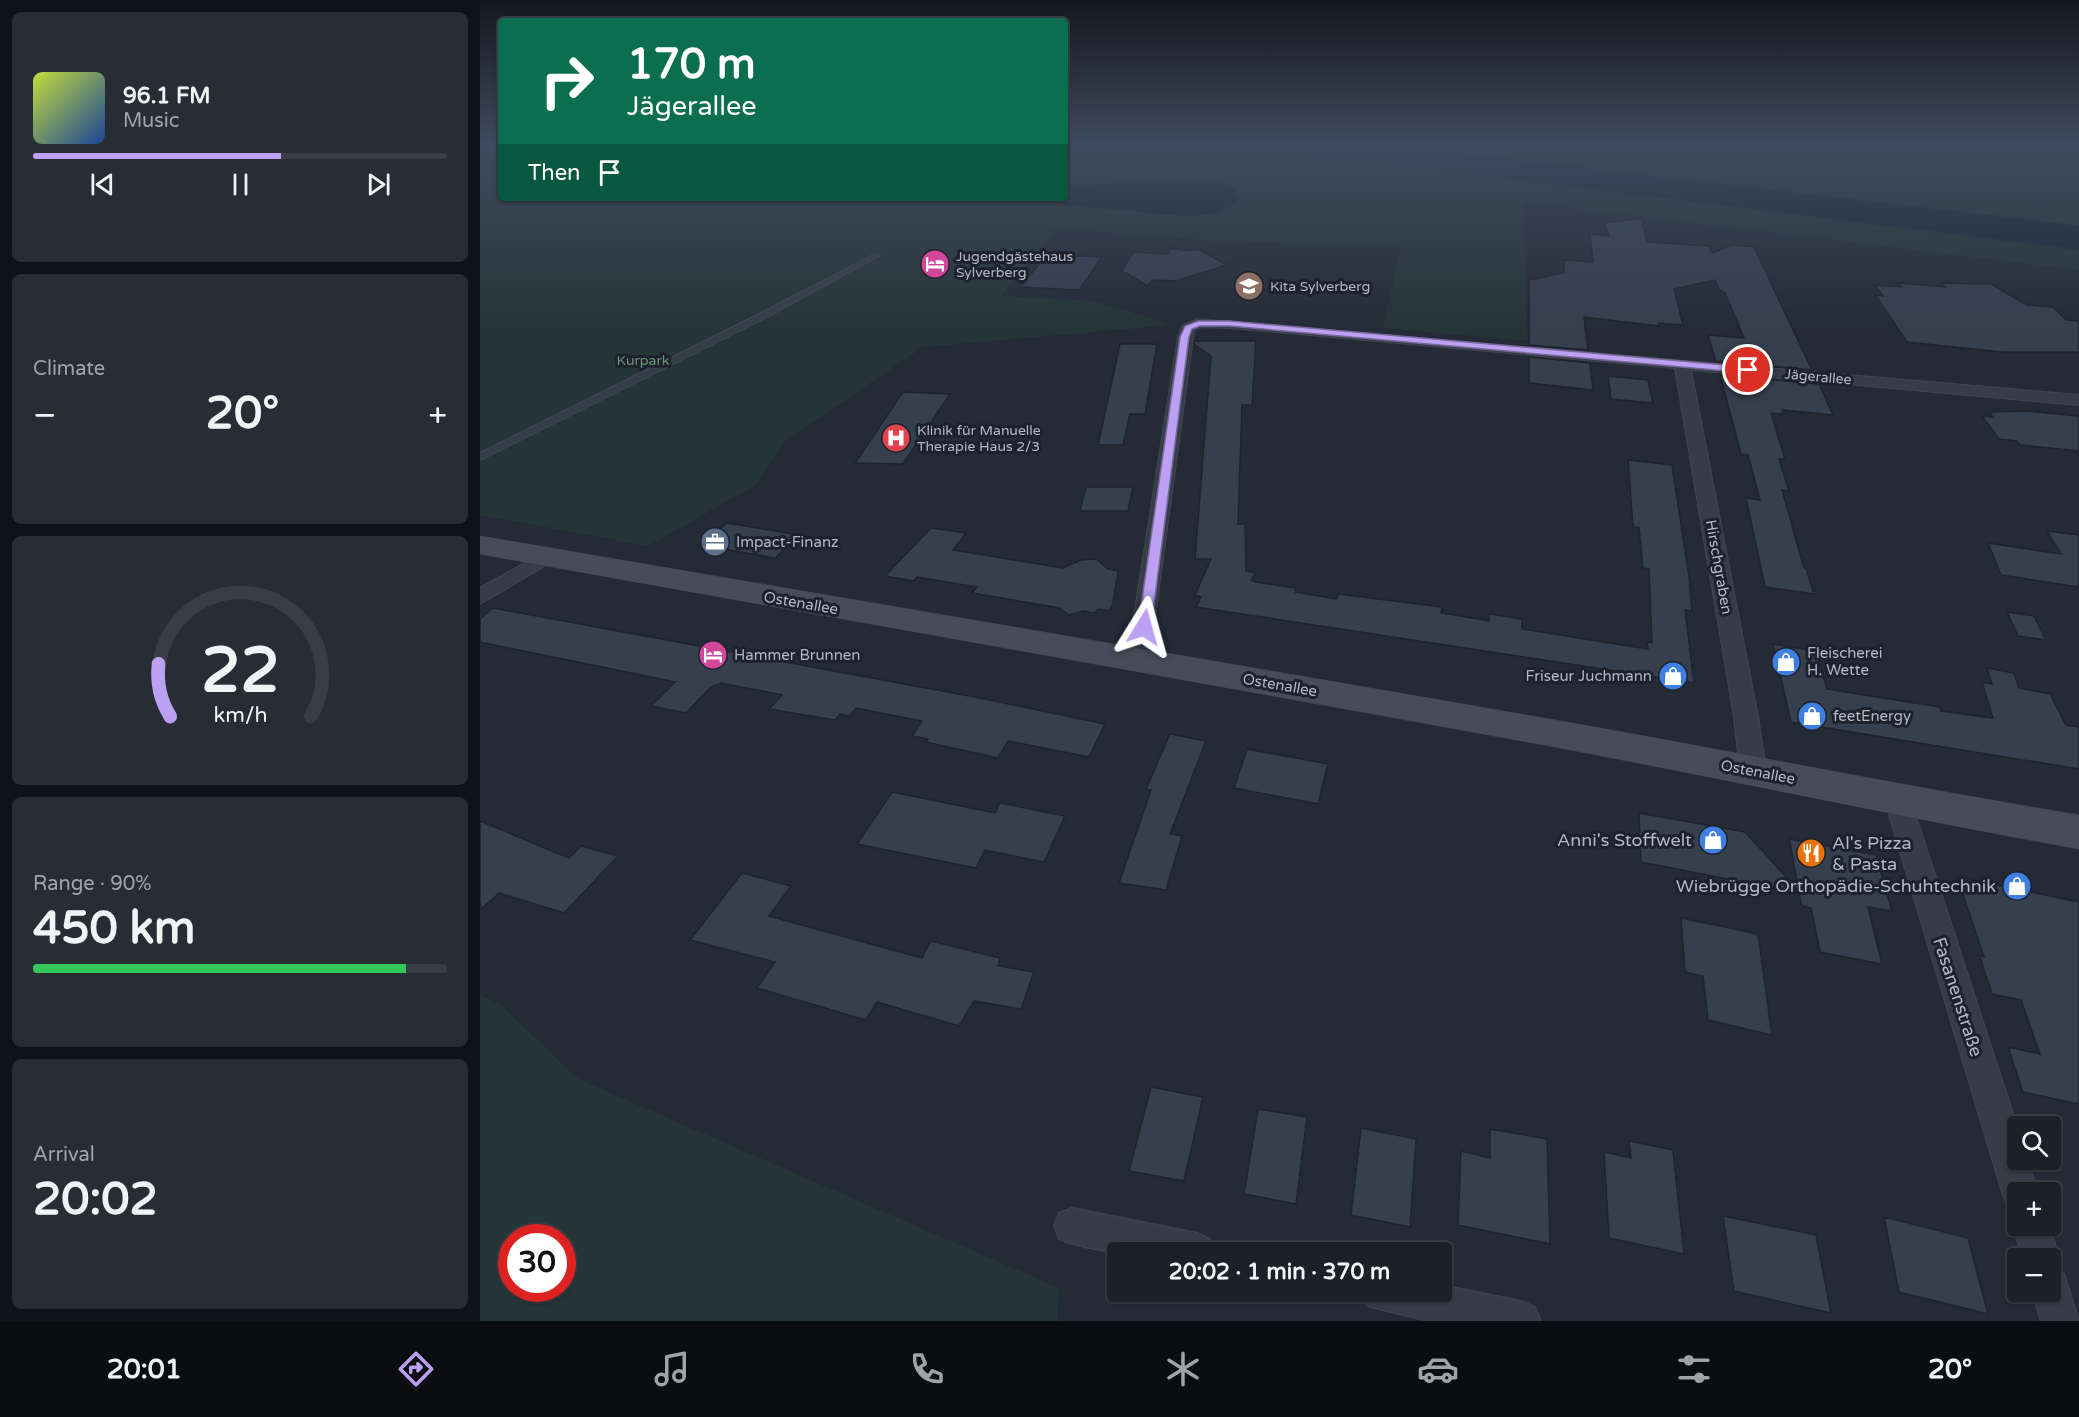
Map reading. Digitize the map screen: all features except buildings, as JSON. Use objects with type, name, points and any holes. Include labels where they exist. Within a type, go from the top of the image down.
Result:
[{"type":"main road","name":"Ostenallee","points":[[480,546],[1138,660],[1753,770],[1898,801],[2079,832]]},
{"type":"street","name":"Jägerallee","points":[[1138,660],[1185,337],[1188,328],[1198,323],[2079,400]]},
{"type":"street","name":"Hirschgraben","points":[[1682,364],[1746,717],[1753,770]]},
{"type":"street","points":[[480,597],[546,557]]},
{"type":"street","name":"Fasanenstraße","points":[[1898,801],[2017,1182]]},
{"type":"street","points":[[1072,1226],[1149,1242]]},
{"type":"street","points":[[1429,1302],[1521,1321]]},
{"type":"street","points":[[2055,1302],[2061,1321]]},
{"type":"lane","points":[[480,457],[762,316],[877,255]]},
{"type":"green space","name":"Kurpark","points":[[480,207],[1523,207],[1528,341],[1383,328],[1401,245],[1214,241],[1056,228],[1001,296],[1094,301],[1173,325],[923,347],[784,442],[757,484],[648,546],[480,515]]},
{"type":"green space","name":"Kurpark","points":[[1561,207],[1723,207],[2079,251],[2079,270]]},
{"type":"green space","points":[[1922,207],[2079,207],[2079,225]]},
{"type":"green space","points":[[480,995],[500,1004],[578,1079],[1059,1288],[1057,1321],[480,1321]]},
{"type":"water","points":[[1083,207],[1230,207],[1218,212],[1186,216]]},
{"type":"water","points":[[1738,207],[1914,207],[2079,226],[2079,249]]},
{"type":"place","name":"Jugendgästehaus Sylverberg","points":[[935,264]]},
{"type":"place","name":"Kita Sylverberg","points":[[1249,286]]},
{"type":"place","name":"Klinik für Manuelle Therapie Haus 2/3","points":[[896,438]]},
{"type":"place","name":"Impact-Finanz","points":[[715,542]]},
{"type":"place","name":"Hammer Brunnen","points":[[713,655]]},
{"type":"place","name":"Fleischerei H. Wette","points":[[1786,662]]},
{"type":"place","name":"Friseur Juchmann","points":[[1673,676]]},
{"type":"place","name":"feetEnergy","points":[[1812,716]]},
{"type":"place","name":"Anni's Stoffwelt","points":[[1713,840]]},
{"type":"place","name":"Al's Pizza & Pasta","points":[[1811,853]]},
{"type":"place","name":"Wiebrügge Orthopädie-Schuhtechnik","points":[[2017,886]]},
{"type":"route","points":[[1144,627],[1185,337],[1188,328],[1198,323],[1748,370]]}]
